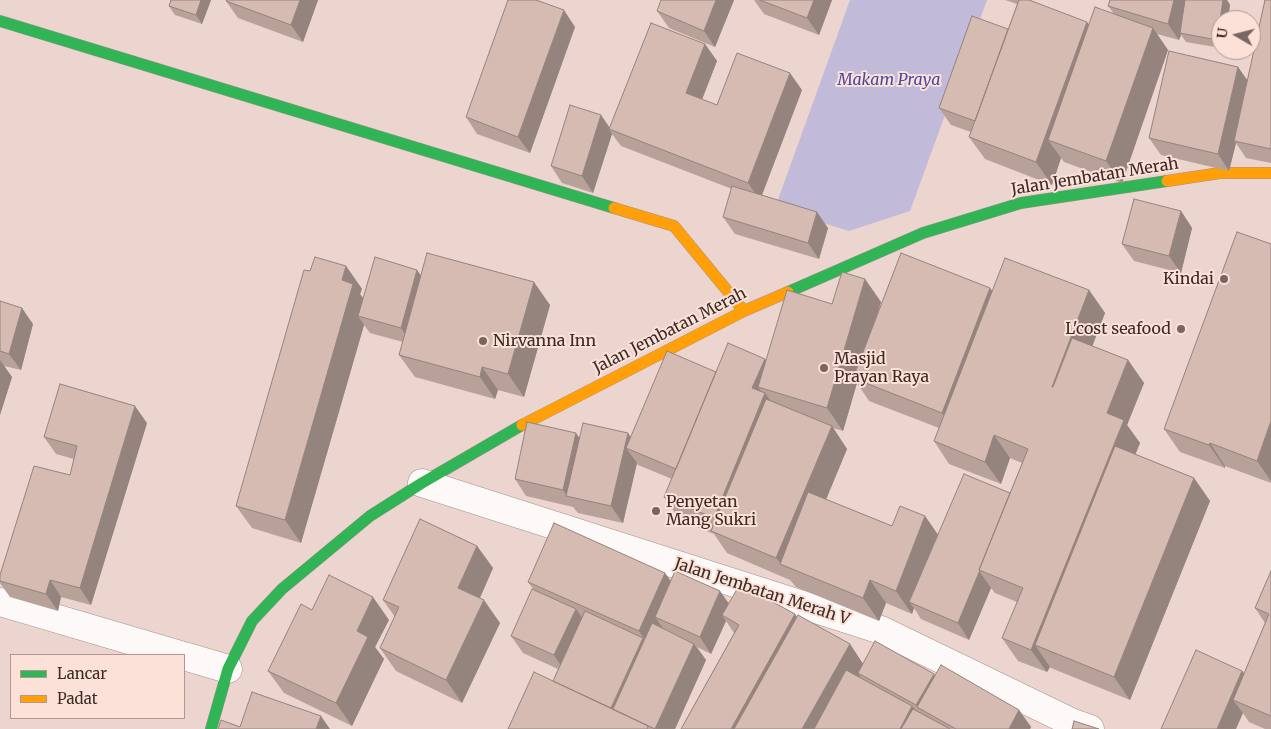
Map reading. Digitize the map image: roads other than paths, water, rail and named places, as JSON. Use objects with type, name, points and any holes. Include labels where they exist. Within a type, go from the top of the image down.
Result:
[{"type":"street","points":[[0,21],[674,226],[744,311]]},
{"type":"street","name":"Jalan Jembatan Merah","points":[[211,729],[228,669],[252,621],[282,589],[370,516],[422,483],[524,424],[744,311],[923,233],[1021,203],[1220,174],[1271,173]]},
{"type":"street","name":"Jalan Jembatan Merah V","points":[[422,483],[882,630],[1078,727]]},
{"type":"street","points":[[0,602],[177,654]]},
{"type":"street","points":[[185,656],[228,669]]},
{"type":"place","name":"Kindai","points":[[1224,279]]},
{"type":"place","name":"L'cost seafood","points":[[1181,329]]},
{"type":"place","name":"Nirvanna Inn","points":[[483,341]]},
{"type":"place","name":"Masjid Prayan Raya","points":[[824,368]]},
{"type":"place","name":"Penyetan Mang Sukri","points":[[656,511]]},
{"type":"park label","name":"Makam Praya","points":[[889,80]]}]
